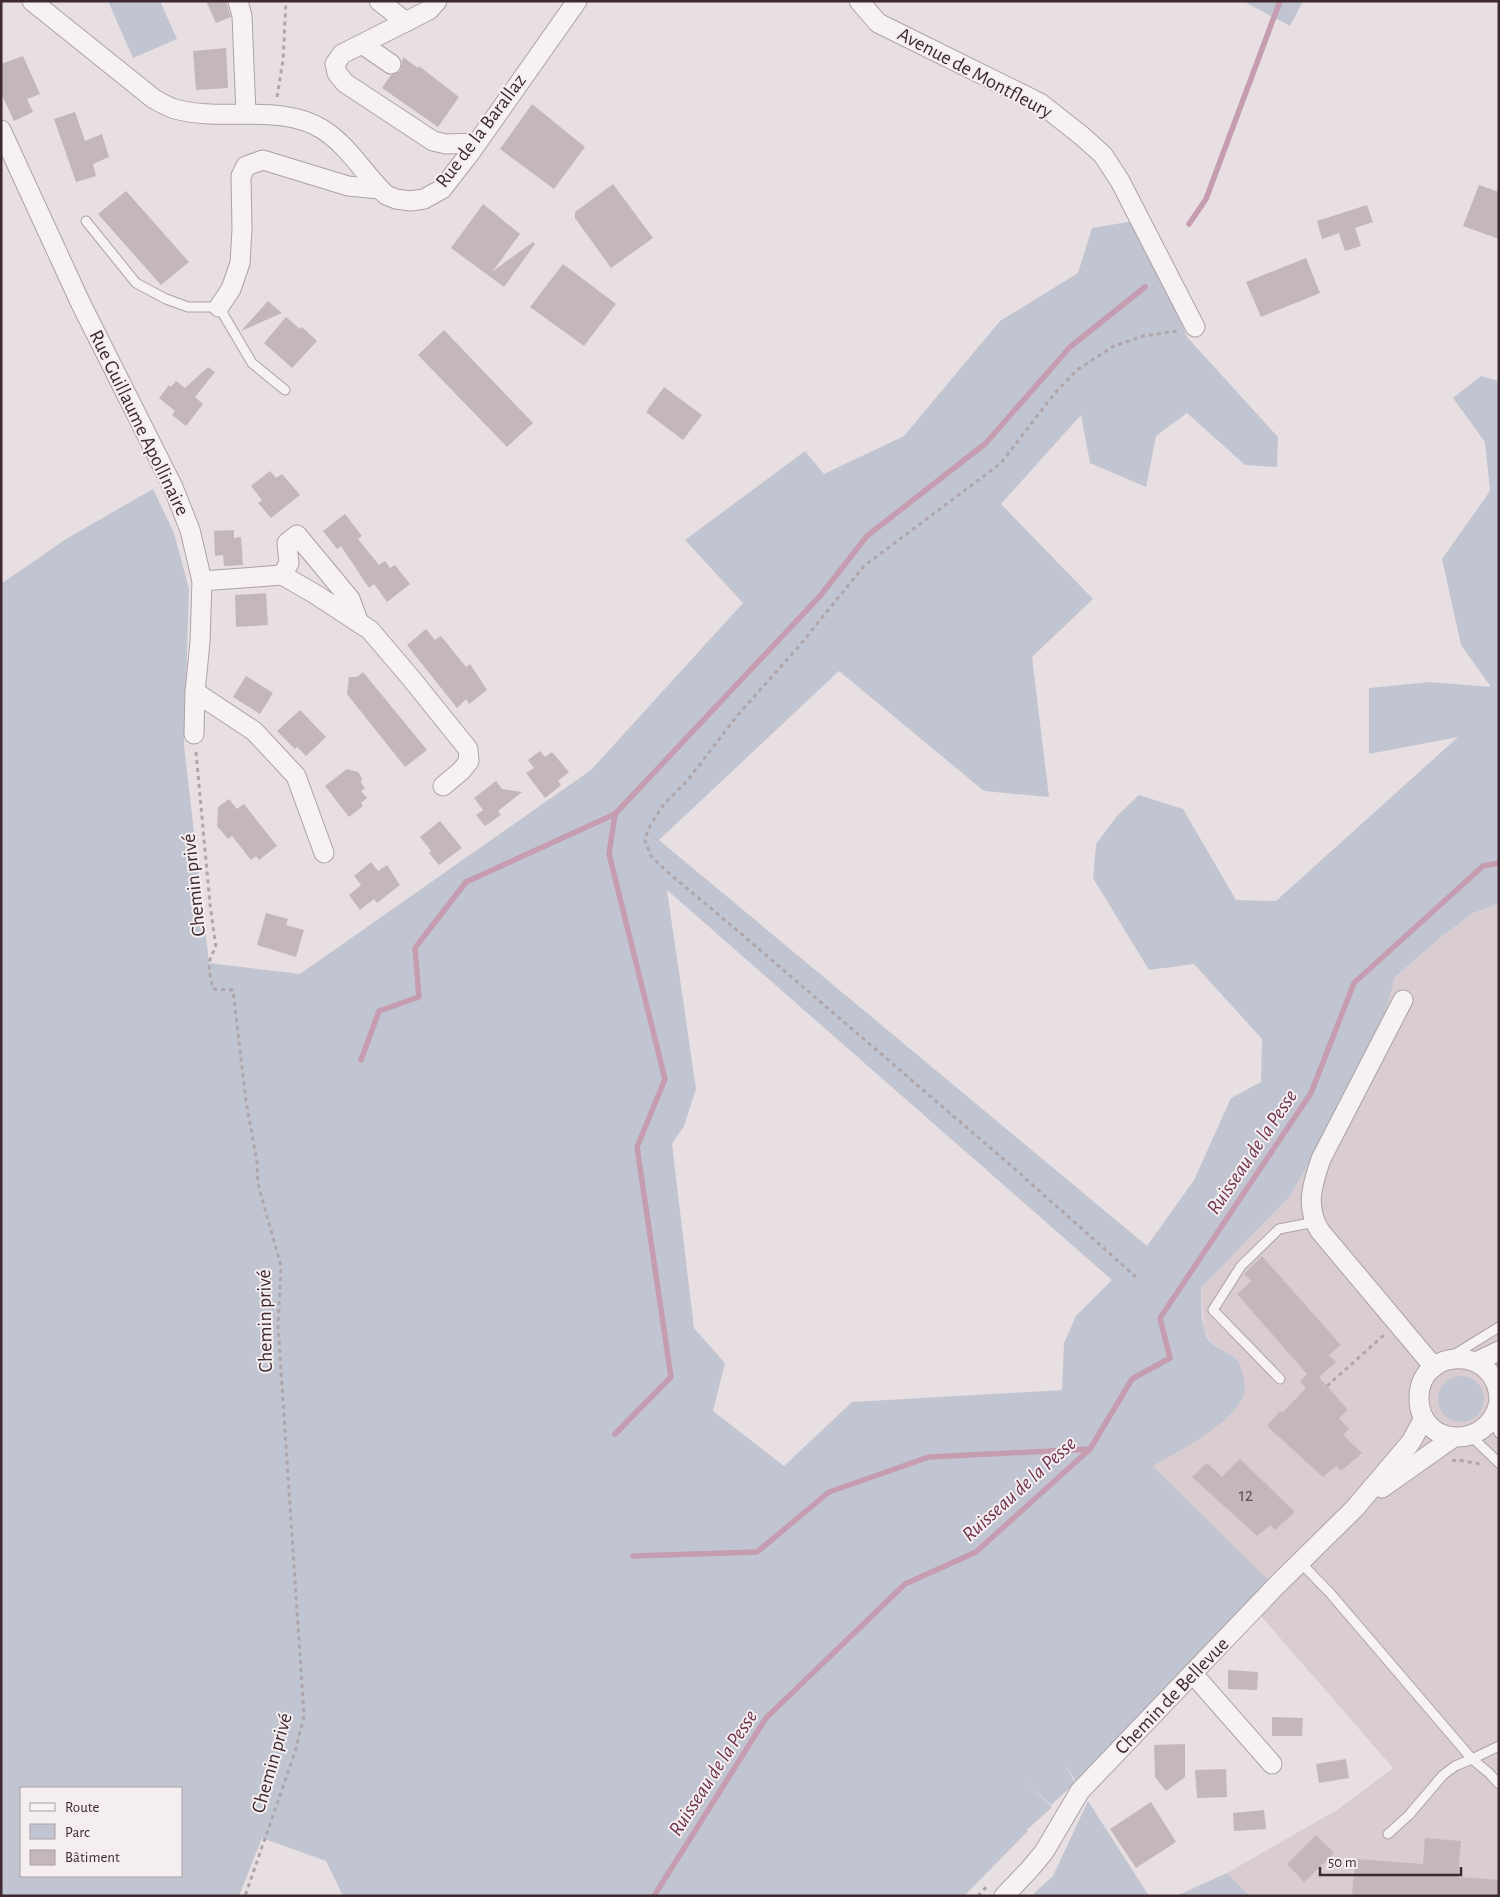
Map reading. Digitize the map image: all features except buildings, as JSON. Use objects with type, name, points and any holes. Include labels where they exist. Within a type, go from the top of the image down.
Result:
[{"type":"street","name":"Rue de la Barallaz","points":[[32,1],[154,100],[174,109],[196,113],[274,115],[322,128],[342,144],[386,195],[396,199],[411,201],[424,199],[442,189],[577,1]]},
{"type":"street","points":[[238,1],[242,16],[246,114]]},
{"type":"street","points":[[379,1],[406,22]]},
{"type":"street","points":[[437,1],[428,10],[342,54],[335,64],[337,73],[345,83],[433,141],[446,144],[476,143]]},
{"type":"street","name":"Avenue de Montfleury","points":[[859,1],[878,23],[1040,104],[1103,155],[1120,181],[1195,327]]},
{"type":"street","points":[[362,44],[391,64]]},
{"type":"street","name":"Rue Guillaume Apollinaire","points":[[1,130],[81,304],[174,487],[190,530],[202,581],[200,642],[194,692],[194,734]]},
{"type":"street","points":[[219,307],[231,289],[240,263],[242,229],[241,176],[246,166],[264,160],[348,186],[380,189]]},
{"type":"street","points":[[282,576],[289,564],[287,543],[297,535],[350,599],[359,623]]},
{"type":"street","points":[[202,581],[282,576],[315,594],[370,630],[468,749],[468,761],[461,771],[443,786]]},
{"type":"street","points":[[194,692],[254,731],[296,776],[324,853]]},
{"type":"street","points":[[1403,1000],[1321,1159],[1312,1185],[1310,1206],[1320,1231],[1398,1324],[1439,1364]]},
{"type":"street","points":[[1476,1362],[1499,1351]]},
{"type":"street","points":[[1455,1358],[1466,1358],[1476,1362],[1485,1367],[1497,1403],[1483,1429],[1462,1437],[1442,1434],[1424,1418],[1420,1408],[1419,1396],[1421,1385],[1426,1375],[1439,1364],[1455,1358]]},
{"type":"street","name":"Chemin de Bellevue","points":[[1004,1896],[1030,1870],[1044,1852],[1080,1791],[1300,1562],[1355,1508],[1412,1442],[1424,1418]]},
{"type":"street","name":"Chemin de Bellevue","points":[[1355,1508],[1462,1437]]},
{"type":"street","points":[[1193,1674],[1272,1764]]},
{"type":"lane","points":[[86,220],[136,282],[166,299],[188,307],[219,307],[252,363],[285,390]]},
{"type":"lane","points":[[1280,1380],[1213,1310],[1240,1266],[1279,1229],[1315,1222]]},
{"type":"lane","points":[[1439,1364],[1499,1327]]},
{"type":"lane","points":[[1462,1437],[1497,1461]]},
{"type":"lane","points":[[1300,1562],[1330,1593],[1472,1759],[1499,1784]]},
{"type":"lane","points":[[1388,1834],[1409,1815],[1443,1775],[1455,1766],[1499,1746]]},
{"type":"path","points":[[274,115],[283,60],[286,1]]},
{"type":"path","points":[[1136,1277],[738,930],[665,870],[651,856],[645,841],[648,829],[664,804],[688,781],[737,716],[800,645],[864,566],[1001,463],[1054,394],[1077,370],[1112,347],[1144,336],[1195,327]]},
{"type":"path","name":"Chemin privé","points":[[194,734],[216,948],[210,955],[208,969],[213,989],[234,990],[246,1101],[257,1162],[258,1184],[280,1266],[278,1326],[304,1716],[295,1752],[244,1896]]},
{"type":"path","points":[[1327,1386],[1398,1324]]},
{"type":"path","points":[[1449,1462],[1458,1460],[1490,1465],[1497,1461]]},
{"type":"shaded area","points":[[1499,904],[1499,1896],[1250,1896],[1227,1873],[1337,1810],[1393,1768],[1255,1609],[1153,1466],[1207,1434],[1236,1358],[1212,1344],[1204,1329],[1201,1288],[1290,1196],[1342,1107],[1382,1026],[1395,977],[1440,938],[1473,913]]},
{"type":"green space","points":[[108,1],[160,1],[177,39],[133,58]]},
{"type":"green space","points":[[1243,1],[1303,1],[1290,26]]},
{"type":"green space","points":[[1140,220],[1187,337],[1278,437],[1277,467],[1245,465],[1187,413],[1156,436],[1146,487],[1090,463],[1081,415],[1001,504],[1093,599],[1032,657],[1049,797],[984,791],[839,671],[659,840],[1147,1246],[1194,1180],[1231,1098],[1261,1082],[1262,1039],[1194,964],[1149,970],[1093,878],[1096,844],[1117,816],[1139,795],[1183,809],[1236,900],[1276,901],[1458,737],[1369,754],[1369,688],[1430,682],[1491,687],[1461,645],[1442,559],[1490,491],[1485,442],[1453,398],[1481,376],[1499,381],[1499,904],[1473,913],[1440,938],[1395,977],[1382,1026],[1342,1107],[1290,1196],[1201,1288],[1202,1319],[1206,1335],[1215,1346],[1237,1360],[1244,1378],[1245,1388],[1243,1397],[1227,1418],[1190,1445],[1153,1466],[1270,1582],[1076,1782],[1065,1764],[1075,1783],[1051,1805],[1023,1780],[1052,1807],[1028,1829],[1026,1828],[1028,1831],[964,1896],[343,1896],[326,1861],[262,1838],[239,1896],[1,1896],[1,584],[66,539],[153,489],[174,533],[189,589],[184,745],[209,963],[300,974],[591,770],[743,603],[685,540],[805,451],[824,474],[904,436],[1000,321],[1078,273],[1092,228]],"holes":[[[667,890],[1112,1280],[1076,1316],[1064,1343],[1062,1390],[852,1402],[784,1466],[713,1411],[725,1363],[694,1328],[672,1144],[684,1126],[696,1089]]]},
{"type":"green space","points":[[1461,1376],[1474,1380],[1480,1386],[1484,1399],[1480,1412],[1474,1418],[1461,1422],[1448,1418],[1442,1412],[1438,1399],[1442,1386],[1448,1380]]},
{"type":"green space","points":[[1088,1801],[1149,1896],[1031,1896],[1053,1876]]},
{"type":"green space","points":[[1227,1873],[1250,1896],[1176,1896]]},
{"type":"waterway","points":[[1189,224],[1206,199],[1280,1]]},
{"type":"waterway","points":[[615,1434],[671,1377],[637,1147],[665,1079],[609,854],[615,814],[820,596],[867,536],[986,443],[1070,347],[1145,287]]},
{"type":"waterway","points":[[361,1060],[379,1011],[419,997],[415,948],[466,882],[615,814]]},
{"type":"waterway","name":"Ruisseau de la Pesse","points":[[654,1896],[766,1718],[905,1584],[976,1552],[1090,1449],[1132,1379],[1170,1358],[1160,1318],[1311,1093],[1354,983],[1483,866],[1499,863]]},
{"type":"waterway","points":[[633,1556],[757,1552],[829,1492],[929,1457],[1090,1449]]}]
